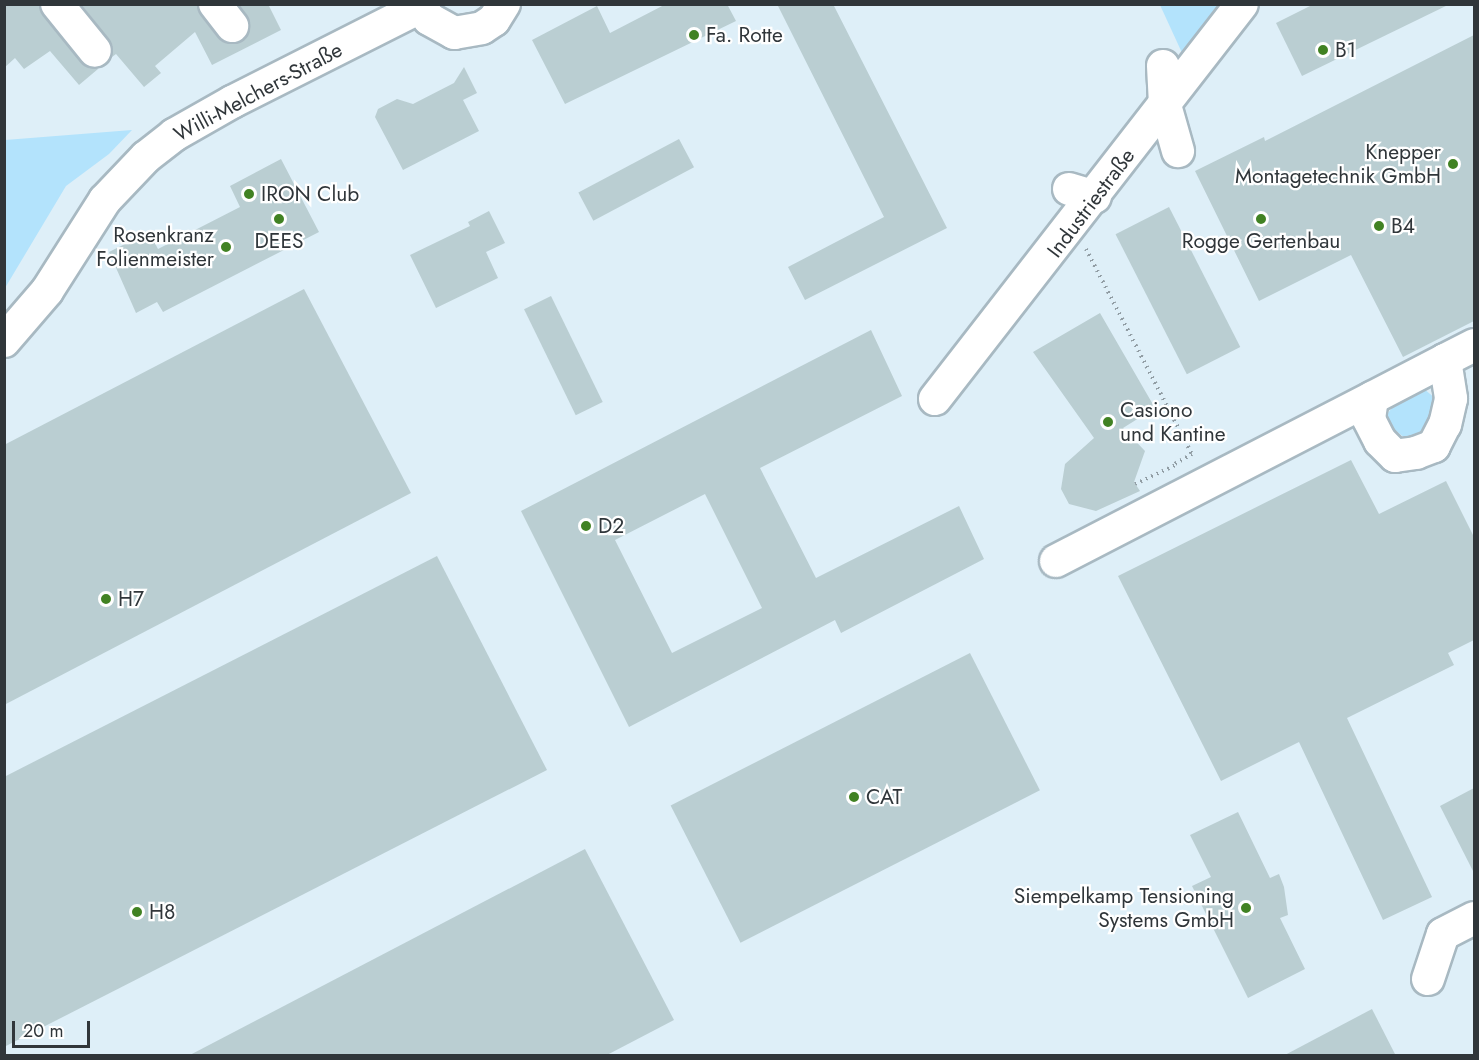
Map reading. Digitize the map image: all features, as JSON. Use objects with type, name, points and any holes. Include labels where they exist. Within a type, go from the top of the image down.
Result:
[{"type":"street","points":[[57,4],[95,51]]},
{"type":"street","points":[[420,6],[440,28],[469,33],[494,20],[504,4]]},
{"type":"street","name":"Industriestraße","points":[[936,399],[1074,226],[1082,193],[1165,105],[1242,4]]},
{"type":"street","name":"Willi-Melchers-Straße","points":[[4,341],[47,291],[105,200],[146,157],[174,135],[232,102],[420,6]]},
{"type":"street","points":[[1163,66],[1165,105],[1178,151]]},
{"type":"street","points":[[1056,561],[1474,345]]},
{"type":"street","points":[[1372,398],[1370,419],[1380,441],[1395,456],[1416,453],[1434,446],[1445,424],[1451,399],[1445,360]]},
{"type":"street","points":[[1428,979],[1443,934],[1474,918]]},
{"type":"path","points":[[1074,226],[1192,454],[1175,464]]},
{"type":"shaded area","points":[[1160,5],[1224,5],[1183,55]]},
{"type":"shaded area","points":[[132,130],[109,154],[66,186],[5,288],[5,140]]},
{"type":"shaded area","points":[[1424,389],[1435,398],[1434,405],[1423,433],[1406,439],[1388,424],[1388,413],[1396,403]]},
{"type":"building","points":[[4,4],[39,4],[43,15],[81,62],[98,69],[79,85],[50,51],[24,69],[15,58],[4,68]]},
{"type":"building","points":[[81,4],[197,4],[218,37],[234,44],[243,40],[250,24],[238,4],[268,4],[281,30],[212,65],[195,32],[155,66],[161,73],[144,87],[116,54],[112,57],[109,40]]},
{"type":"building","points":[[666,4],[727,4],[736,21],[565,104],[532,40],[597,6],[610,33]]},
{"type":"building","points":[[777,4],[833,4],[947,228],[805,300],[788,267],[884,217]]},
{"type":"building","name":"B1","points":[[1314,4],[1450,4],[1302,76],[1276,23]]},
{"type":"building","points":[[1474,35],[1474,321],[1403,357],[1351,255],[1259,301],[1195,171],[1264,137],[1265,141]]},
{"type":"building","points":[[464,67],[477,93],[463,100],[479,131],[403,170],[375,117],[378,109],[397,99],[413,104],[454,83]]},
{"type":"building","points":[[679,139],[694,167],[593,221],[578,193]]},
{"type":"building","points":[[281,159],[319,232],[163,312],[157,302],[136,313],[109,252],[149,232],[158,249],[240,207],[230,186]]},
{"type":"building","points":[[1169,207],[1240,347],[1187,374],[1116,234]]},
{"type":"building","points":[[489,211],[505,243],[486,252],[498,278],[436,308],[410,255],[470,226],[468,222]]},
{"type":"building","name":"H7","points":[[304,289],[411,493],[4,705],[4,445]]},
{"type":"building","points":[[551,296],[603,402],[576,415],[524,309]]},
{"type":"building","name":"Casiono und Kantine","points":[[1100,313],[1155,408],[1123,428],[1145,451],[1134,482],[1140,491],[1096,511],[1069,504],[1061,489],[1065,464],[1094,438],[1033,352]]},
{"type":"building","name":"D2","points":[[871,330],[902,396],[760,468],[816,578],[959,506],[984,559],[841,633],[835,620],[629,727],[521,511]],"holes":[[[705,494],[762,608],[672,653],[615,540]]]},
{"type":"building","points":[[1351,460],[1379,514],[1446,481],[1474,537],[1474,640],[1448,653],[1454,665],[1347,718],[1432,897],[1383,920],[1299,742],[1221,781],[1118,576]]},
{"type":"building","name":"H8","points":[[437,556],[547,770],[4,1047],[4,777]]},
{"type":"building","name":"CAT","points":[[970,653],[1040,790],[741,943],[671,806]]},
{"type":"building","points":[[1474,788],[1474,873],[1440,806]]},
{"type":"building","name":"Siempelkamp Tensioning Systems GmbH","points":[[1238,812],[1270,878],[1279,874],[1284,887],[1288,915],[1280,918],[1305,969],[1248,998],[1192,886],[1211,877],[1190,835]]},
{"type":"building","points":[[585,849],[674,1020],[605,1056],[188,1056]]},
{"type":"building","points":[[1372,1009],[1396,1056],[1283,1056]]},
{"type":"place","name":"Fa. Rotte","points":[[694,35]]},
{"type":"place","name":"B1","points":[[1323,50]]},
{"type":"place","name":"Knepper Montagetechnik GmbH","points":[[1453,164]]},
{"type":"place","name":"IRON Club","points":[[249,194]]},
{"type":"place","name":"DEES","points":[[279,219]]},
{"type":"place","name":"Rogge Gertenbau","points":[[1261,219]]},
{"type":"place","name":"B4","points":[[1379,226]]},
{"type":"place","name":"Rosenkranz Folienmeister","points":[[226,247]]},
{"type":"place","name":"Casiono und Kantine","points":[[1108,422]]},
{"type":"place","name":"D2","points":[[586,526]]},
{"type":"place","name":"H7","points":[[106,599]]},
{"type":"place","name":"CAT","points":[[854,797]]},
{"type":"place","name":"Siempelkamp Tensioning Systems GmbH","points":[[1246,908]]},
{"type":"place","name":"H8","points":[[137,912]]}]
